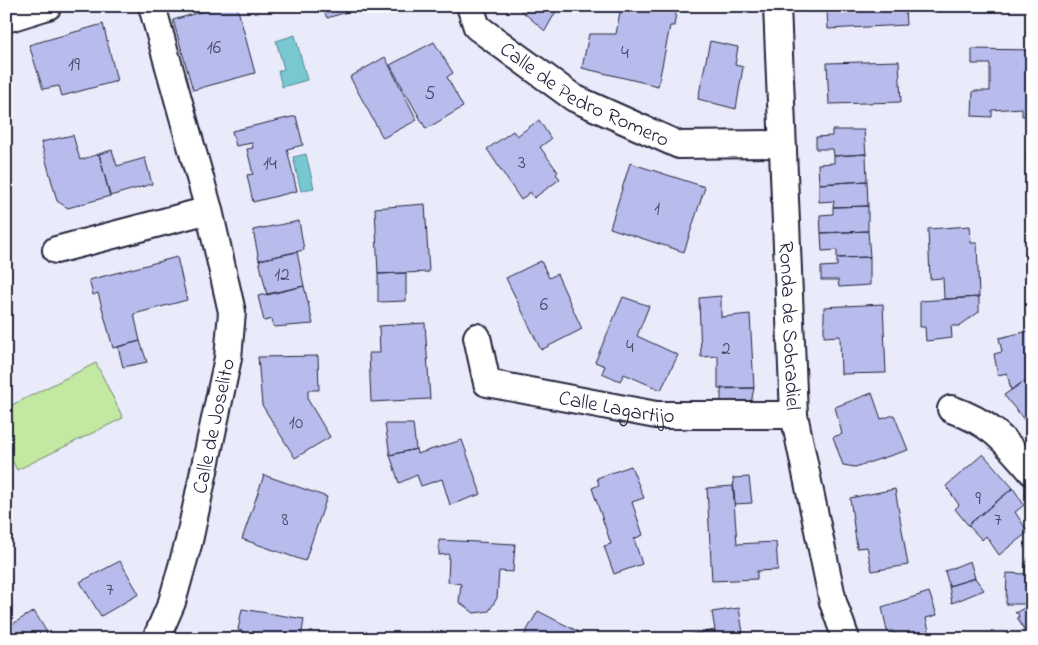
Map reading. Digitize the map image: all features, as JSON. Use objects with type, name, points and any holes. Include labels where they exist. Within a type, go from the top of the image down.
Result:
[{"type":"street","points":[[6,20],[48,6]]},
{"type":"street","name":"Calle de Joselito","points":[[152,6],[209,210],[232,312],[228,358],[189,541],[172,602],[156,639]]},
{"type":"street","name":"Calle de Pedro Romero","points":[[470,6],[477,27],[574,98],[679,145],[782,144]]},
{"type":"street","name":"Ronda de Sobradiel","points":[[777,6],[794,416],[833,602],[846,639]]},
{"type":"street","points":[[56,250],[209,210]]},
{"type":"street","name":"Calle Lagartijo","points":[[477,337],[487,383],[656,416],[794,416]]},
{"type":"street","points":[[951,409],[972,417],[1000,435],[1032,472]]},
{"type":"green space","points":[[96,363],[123,418],[17,470],[6,448],[6,408]]},
{"type":"water","points":[[295,35],[307,80],[282,87],[278,71],[284,69],[276,41]]},
{"type":"water","points":[[306,154],[314,188],[301,191],[293,157]]},
{"type":"building","points":[[221,6],[237,6],[255,73],[193,90],[173,20]]},
{"type":"building","points":[[311,6],[367,6],[327,18],[323,9],[313,11]]},
{"type":"building","points":[[516,6],[559,6],[545,31]]},
{"type":"building","points":[[621,6],[677,6],[674,26],[670,26],[658,86],[582,68],[589,34],[616,34]]},
{"type":"building","points":[[809,6],[905,6],[906,25],[828,29],[827,11],[809,12]]},
{"type":"building","points":[[103,24],[117,81],[62,96],[59,86],[43,89],[29,45]]},
{"type":"building","points":[[710,41],[738,47],[735,65],[743,67],[736,109],[698,99]]},
{"type":"building","points":[[434,42],[453,73],[447,77],[463,107],[426,129],[390,65]]},
{"type":"building","points":[[972,49],[1032,50],[1032,115],[1022,116],[1022,108],[992,110],[992,117],[972,116],[973,91],[990,91],[990,64],[972,64]]},
{"type":"building","points":[[385,57],[417,120],[383,138],[350,77]]},
{"type":"building","points":[[899,61],[901,102],[829,104],[827,63]]},
{"type":"building","points":[[296,116],[303,145],[287,149],[297,191],[253,202],[247,175],[253,174],[247,149],[253,148],[252,143],[236,146],[232,131]]},
{"type":"building","points":[[539,120],[551,139],[540,147],[558,172],[556,174],[560,179],[534,198],[530,192],[521,200],[487,149],[513,131],[517,136]]},
{"type":"building","points":[[832,130],[864,130],[866,154],[834,156],[833,149],[816,149],[816,137],[832,136]]},
{"type":"building","points":[[73,135],[80,160],[99,154],[110,196],[68,208],[57,201],[41,142]]},
{"type":"building","points":[[112,150],[117,166],[145,158],[152,184],[110,196],[99,154]]},
{"type":"building","points":[[1032,151],[1032,203],[1031,203],[1026,152]]},
{"type":"building","points":[[866,154],[867,181],[819,184],[818,164],[834,163],[834,156]]},
{"type":"building","points":[[630,163],[705,187],[684,252],[610,228]]},
{"type":"building","points":[[867,181],[868,206],[833,207],[834,201],[819,202],[819,184]]},
{"type":"building","points":[[425,204],[429,272],[378,274],[375,208]]},
{"type":"building","points":[[868,206],[868,231],[821,233],[820,215],[833,214],[833,207]]},
{"type":"building","points":[[299,221],[304,250],[259,260],[253,230]]},
{"type":"building","points":[[970,226],[971,243],[977,243],[979,297],[944,299],[943,278],[930,279],[928,229]]},
{"type":"building","points":[[868,231],[870,257],[837,258],[837,250],[822,251],[821,233]]},
{"type":"building","points":[[297,252],[304,286],[267,295],[259,260]]},
{"type":"building","points":[[177,257],[187,300],[134,314],[140,341],[113,348],[98,293],[93,295],[89,280]]},
{"type":"building","points":[[870,257],[870,285],[839,287],[838,280],[821,280],[821,267],[837,266],[837,258]]},
{"type":"building","points":[[541,261],[549,278],[557,274],[582,329],[541,350],[506,278]]},
{"type":"building","points":[[406,273],[406,301],[378,302],[378,274]]},
{"type":"building","points":[[304,286],[313,324],[274,327],[272,319],[264,321],[258,296]]},
{"type":"building","points":[[721,296],[721,317],[750,314],[754,388],[718,389],[718,356],[701,357],[699,298]]},
{"type":"building","points":[[623,297],[649,306],[637,336],[678,355],[661,390],[624,374],[620,381],[602,373],[605,366],[595,362]]},
{"type":"building","points":[[979,297],[979,312],[959,326],[951,326],[952,338],[926,341],[925,327],[920,327],[920,301]]},
{"type":"building","points":[[883,304],[886,373],[841,374],[840,336],[824,337],[824,307]]},
{"type":"building","points":[[425,323],[430,399],[371,402],[369,353],[380,353],[379,326]]},
{"type":"building","points":[[1029,331],[1032,345],[1032,376],[1011,390],[1007,373],[998,375],[994,354],[1002,352],[999,338]]},
{"type":"building","points":[[140,341],[147,362],[123,367],[118,347]]},
{"type":"building","points":[[318,356],[319,390],[308,390],[308,400],[330,437],[295,458],[262,405],[258,357]]},
{"type":"building","points":[[1032,376],[1032,426],[1030,427],[1004,395]]},
{"type":"building","points":[[721,388],[754,388],[751,403],[721,405]]},
{"type":"building","points":[[872,393],[881,419],[894,415],[908,450],[855,467],[843,465],[833,437],[842,434],[835,407]]},
{"type":"building","points":[[385,424],[413,424],[416,449],[390,455]]},
{"type":"building","points":[[462,440],[481,494],[450,505],[442,479],[421,486],[417,475],[399,483],[390,455],[416,449],[417,454]]},
{"type":"building","points":[[983,454],[1013,488],[968,525],[955,509],[959,505],[946,486]]},
{"type":"building","points":[[631,466],[644,498],[632,502],[643,535],[634,539],[642,564],[614,574],[604,546],[611,544],[592,488],[599,485],[597,478]]},
{"type":"building","points":[[264,475],[327,497],[305,561],[242,539]]},
{"type":"building","points":[[749,477],[752,503],[735,504],[733,478]]},
{"type":"building","points":[[733,486],[737,544],[776,542],[778,570],[757,571],[757,579],[712,581],[707,488]]},
{"type":"building","points":[[1013,488],[1024,505],[1015,512],[1028,532],[999,555],[986,536],[982,540],[968,525]]},
{"type":"building","points":[[895,489],[908,565],[872,571],[867,547],[857,548],[850,498]]},
{"type":"building","points":[[439,540],[515,544],[513,572],[499,571],[497,598],[489,611],[474,613],[459,602],[461,584],[448,582],[449,554],[439,555]]},
{"type":"building","points":[[1028,558],[1032,558],[1032,639],[1029,639],[1017,617],[1019,617],[1018,613],[1015,613],[1026,607],[1027,604],[1006,604],[1007,573],[1025,574],[1025,562],[1028,562]]},
{"type":"building","points":[[120,561],[139,594],[101,616],[80,582]]},
{"type":"building","points":[[970,561],[975,578],[949,586],[945,571]]},
{"type":"building","points":[[975,578],[984,590],[952,603],[949,586]]},
{"type":"building","points":[[929,592],[937,615],[926,618],[931,639],[896,639],[893,631],[887,631],[882,607]]},
{"type":"building","points":[[739,608],[744,639],[690,639],[689,635],[715,630],[712,612]]},
{"type":"building","points":[[242,609],[304,619],[301,639],[242,639],[243,631],[238,630]]},
{"type":"building","points":[[34,611],[51,639],[6,639],[6,628]]},
{"type":"building","points":[[538,611],[579,632],[576,639],[522,639]]},
{"type":"building","points":[[69,631],[74,639],[58,639]]}]
